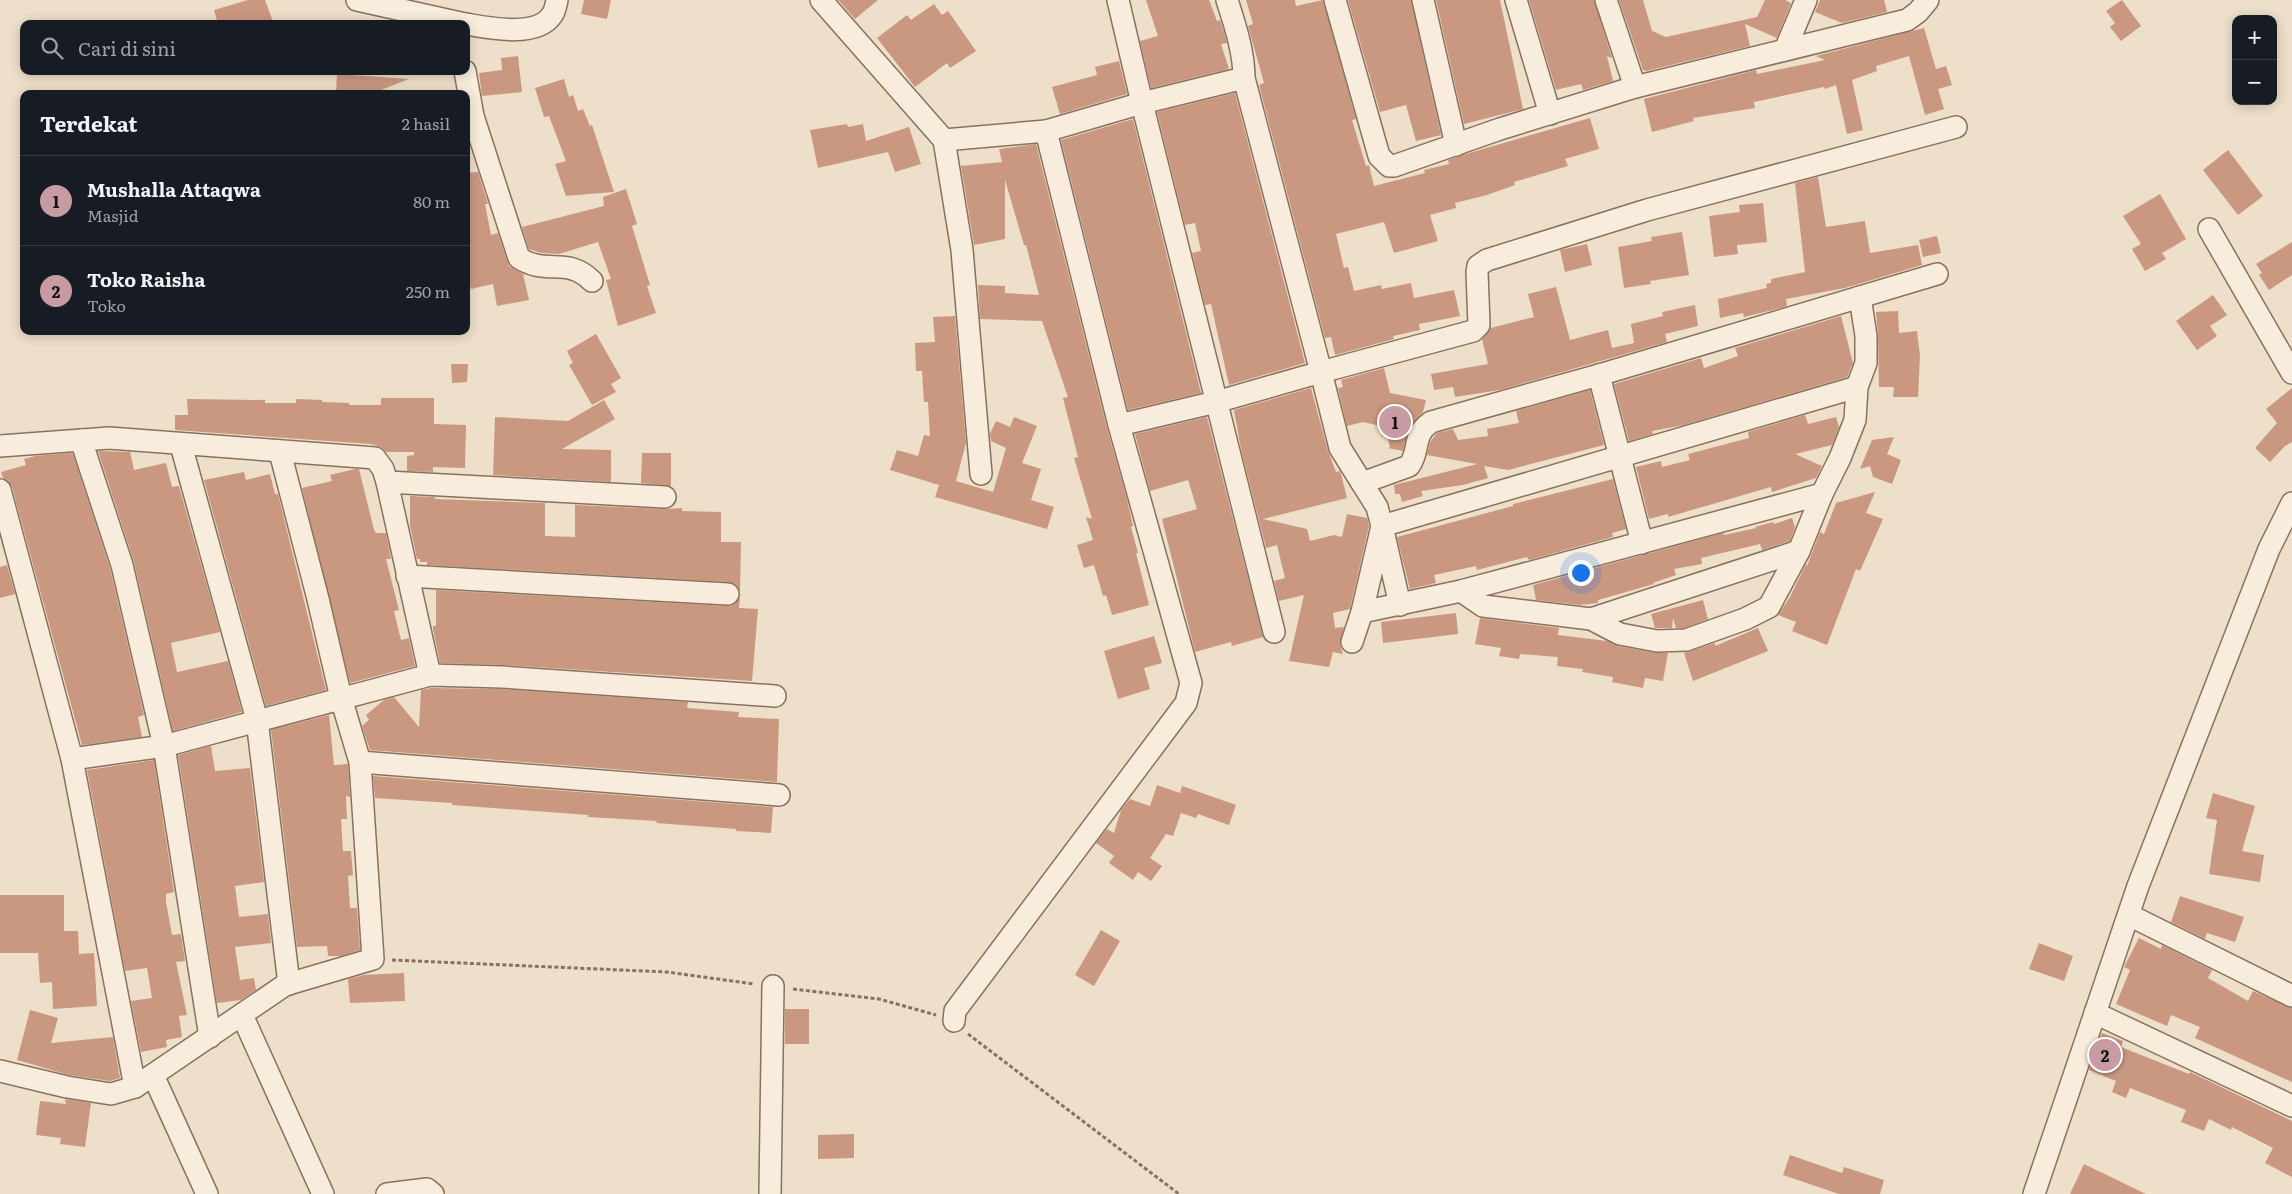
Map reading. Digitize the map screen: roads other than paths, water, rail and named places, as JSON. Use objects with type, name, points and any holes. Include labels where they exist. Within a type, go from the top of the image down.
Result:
[{"type":"street","points":[[357,0],[447,20]]},
{"type":"street","points":[[470,25],[501,30],[540,26],[552,15],[557,0]]},
{"type":"street","points":[[821,0],[944,140],[962,250],[981,474]]},
{"type":"street","points":[[1118,0],[1274,632]]},
{"type":"street","points":[[1226,0],[1235,26],[1244,66],[1244,78],[1340,448],[1377,507],[1400,605]]},
{"type":"street","points":[[1335,0],[1379,156],[1389,166],[1394,166],[1635,87],[1907,20],[1918,12],[1928,0]]},
{"type":"street","points":[[1423,0],[1456,145]]},
{"type":"street","points":[[1516,0],[1550,114]]},
{"type":"street","points":[[1606,0],[1635,87]]},
{"type":"street","points":[[1785,50],[1806,0]]},
{"type":"street","points":[[466,75],[468,90]]},
{"type":"street","points":[[944,140],[1046,130],[1142,103],[1244,78]]},
{"type":"street","points":[[470,99],[473,116],[519,258],[528,264],[546,268],[567,266],[582,271],[592,281]]},
{"type":"street","points":[[1119,425],[1216,402],[1473,331],[1479,325],[1478,266],[1487,260],[1647,210],[1956,127]]},
{"type":"street","points":[[954,1021],[955,1011],[1186,703],[1191,684],[1119,425],[1046,130]]},
{"type":"street","points":[[2209,229],[2292,373]]},
{"type":"street","points":[[1362,483],[1409,466],[1414,460],[1417,438],[1421,428],[1430,422],[1599,375],[1937,274]]},
{"type":"street","points":[[1462,591],[1483,606],[1590,618],[1620,634],[1657,641],[1686,640],[1745,619],[1769,607],[1799,551],[1855,420],[1857,387],[1866,364],[1866,336],[1860,297]]},
{"type":"street","points":[[1599,375],[1642,543]]},
{"type":"street","points":[[1382,526],[1857,387]]},
{"type":"street","points":[[0,446],[109,438],[181,445],[375,458],[383,469],[387,482],[430,675]]},
{"type":"street","points":[[81,440],[122,565],[164,746],[210,1037]]},
{"type":"street","points":[[181,445],[257,720],[289,984]]},
{"type":"street","points":[[0,1071],[67,1087],[111,1094],[134,1087],[289,984],[374,959],[360,762],[341,698],[318,599],[280,452]]},
{"type":"street","points":[[387,482],[665,497]]},
{"type":"street","points":[[0,490],[72,759],[134,1087]]},
{"type":"street","points":[[1362,612],[1462,591],[1822,494]]},
{"type":"street","points":[[2034,1194],[2141,877],[2269,549],[2292,504]]},
{"type":"street","points":[[1352,642],[1362,612],[1382,526]]},
{"type":"street","points":[[1590,618],[1799,551]]},
{"type":"street","points":[[407,576],[728,594]]},
{"type":"street","points":[[72,759],[164,746],[430,675],[502,677],[775,696]]},
{"type":"street","points":[[360,762],[780,796]]},
{"type":"street","points":[[2129,915],[2292,996]]},
{"type":"street","points":[[770,1194],[773,986]]},
{"type":"street","points":[[2095,1013],[2292,1106]]},
{"type":"street","points":[[242,1015],[323,1194]]},
{"type":"street","points":[[153,1075],[207,1194]]},
{"type":"street","points":[[387,1194],[416,1189],[427,1189],[433,1194]]},
{"type":"place","name":"Mushalla Attaqwa","points":[[1395,422]]},
{"type":"place","name":"Toko Raisha","points":[[2105,1055]]}]
